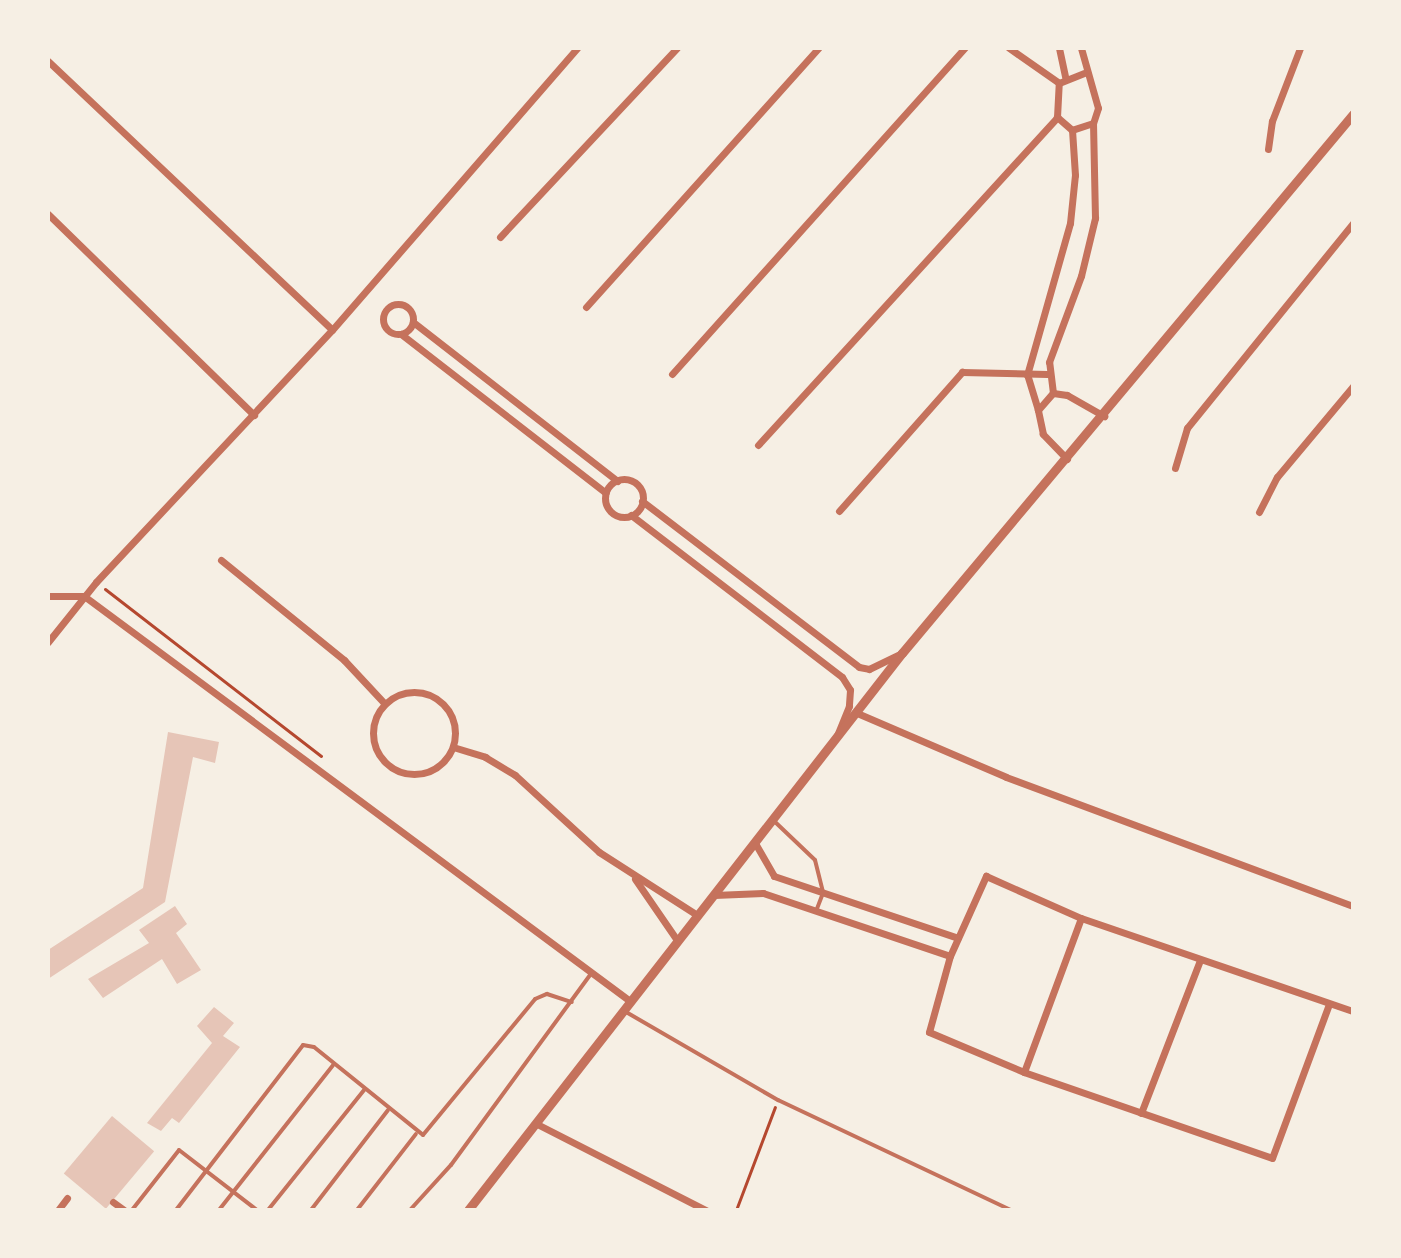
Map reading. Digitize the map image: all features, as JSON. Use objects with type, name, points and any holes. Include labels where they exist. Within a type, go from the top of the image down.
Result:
[{"type":"street","points":[[48,642],[84,596],[332,330],[577,48]]},
{"type":"street","points":[[500,237],[677,48]]},
{"type":"street","points":[[586,307],[818,48]]},
{"type":"street","points":[[672,374],[964,48]]},
{"type":"street","points":[[1009,48],[1062,80],[1084,73]]},
{"type":"street","points":[[758,445],[1057,117],[1062,80],[1059,48]]},
{"type":"street","points":[[1053,393],[1047,374],[1095,218],[1093,123],[1096,96],[1084,73],[1081,48]]},
{"type":"street","points":[[1268,149],[1272,121],[1300,48]]},
{"type":"street","points":[[48,61],[332,330]]},
{"type":"street","points":[[1057,117],[1072,130],[1075,175],[1070,223],[1027,375],[1043,434],[1067,459]]},
{"type":"street","points":[[468,1210],[902,653],[1352,117]]},
{"type":"street","points":[[1072,130],[1093,123]]},
{"type":"street","points":[[48,214],[254,415]]},
{"type":"street","points":[[1175,468],[1187,428],[1353,223]]},
{"type":"street","points":[[837,738],[849,706],[850,690],[842,677],[631,515],[614,514],[606,493],[505,418],[401,334],[383,325],[389,306],[404,304],[413,322],[515,405],[617,481],[638,485],[642,501],[859,667],[869,669],[902,653]]},
{"type":"street","points":[[401,334],[413,322]]},
{"type":"street","points":[[839,511],[962,372],[1047,374]]},
{"type":"street","points":[[1259,512],[1277,477],[1353,386]]},
{"type":"street","points":[[1053,393],[1067,395],[1104,416]]},
{"type":"street","points":[[1038,410],[1053,393]]},
{"type":"street","points":[[505,418],[515,405]]},
{"type":"street","points":[[606,493],[617,481]]},
{"type":"street","points":[[631,515],[642,501]]},
{"type":"street","points":[[221,560],[344,660],[385,704]]},
{"type":"street","points":[[729,590],[740,576]]},
{"type":"street","points":[[48,596],[84,596],[630,1001]]},
{"type":"street","points":[[409,692],[436,698],[453,719],[453,747],[437,767],[425,773],[399,772],[387,765],[379,755],[373,729],[385,704],[409,692]]},
{"type":"street","points":[[857,713],[1006,777],[1353,906]]},
{"type":"street","points":[[453,747],[485,757],[515,775],[574,833],[631,874],[697,915]]},
{"type":"street","points":[[755,843],[774,876],[958,938]]},
{"type":"street","points":[[631,874],[677,940]]},
{"type":"street","points":[[1329,1004],[1272,1158],[1024,1072],[929,1032],[950,956],[986,876],[1081,918],[1353,1011]]},
{"type":"street","points":[[714,895],[763,893],[950,956]]},
{"type":"street","points":[[1024,1072],[1081,918]]},
{"type":"street","points":[[1141,1113],[1200,960]]},
{"type":"street","points":[[537,1124],[706,1210]]},
{"type":"street","points":[[58,1210],[67,1198]]},
{"type":"street","points":[[113,1202],[124,1210]]},
{"type":"lane","points":[[773,820],[807,848],[823,893],[816,912]]},
{"type":"lane","points":[[410,1210],[451,1165],[592,973]]},
{"type":"lane","points":[[357,1210],[416,1134],[426,1131],[535,999],[547,994],[572,1002]]},
{"type":"lane","points":[[623,1010],[778,1100],[1011,1210]]},
{"type":"lane","points":[[176,1210],[303,1045],[314,1047],[416,1134]]},
{"type":"lane","points":[[219,1210],[333,1065]]},
{"type":"lane","points":[[268,1210],[364,1090]]},
{"type":"lane","points":[[311,1210],[388,1110]]},
{"type":"lane","points":[[132,1210],[179,1150],[257,1210]]},
{"type":"path","points":[[736,1210],[778,1100]]},
{"type":"building","points":[[168,732],[219,742],[215,763],[193,757],[165,902],[48,979],[48,950],[143,888]]},
{"type":"building","points":[[175,906],[187,924],[176,933],[201,970],[177,984],[162,959],[103,998],[88,979],[149,943],[139,930]]},
{"type":"building","points":[[214,1007],[234,1023],[223,1036],[240,1047],[179,1123],[172,1118],[161,1131],[147,1123],[212,1043],[197,1026]]},
{"type":"building","points":[[112,1116],[154,1151],[106,1209],[64,1173]]}]
